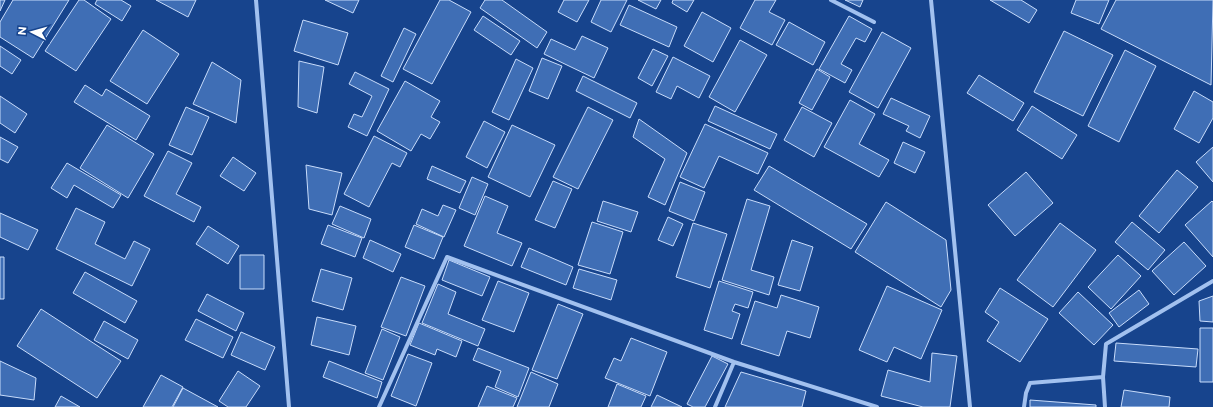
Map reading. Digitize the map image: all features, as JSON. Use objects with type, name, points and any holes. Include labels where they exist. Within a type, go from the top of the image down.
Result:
[{"type":"street","points":[[256,0],[289,407]]},
{"type":"street","points":[[831,0],[874,22]]},
{"type":"street","points":[[931,0],[970,407]]},
{"type":"street","points":[[379,407],[447,257],[734,362],[877,407]]},
{"type":"street","points":[[1105,407],[1103,377],[1106,344],[1213,281]]},
{"type":"street","points":[[715,407],[734,362]]},
{"type":"street","points":[[1024,407],[1026,393],[1030,383],[1103,377]]},
{"type":"building","points":[[0,0],[5,0],[0,11]]},
{"type":"building","points":[[13,0],[69,0],[33,58],[0,37],[0,22]]},
{"type":"building","points":[[79,0],[84,0],[111,19],[76,71],[45,51]]},
{"type":"building","points":[[97,0],[121,0],[131,6],[122,21],[95,4]]},
{"type":"building","points":[[156,0],[196,0],[188,17]]},
{"type":"building","points":[[325,0],[359,0],[353,13]]},
{"type":"building","points":[[440,0],[449,0],[471,12],[432,84],[403,69]]},
{"type":"building","points":[[485,0],[502,0],[547,32],[537,48],[480,8]]},
{"type":"building","points":[[564,0],[589,0],[577,22],[558,12]]},
{"type":"building","points":[[601,0],[627,0],[611,32],[591,22]]},
{"type":"building","points":[[638,0],[661,0],[656,9]]},
{"type":"building","points":[[673,0],[694,0],[687,12],[672,3]]},
{"type":"building","points":[[755,0],[776,0],[769,12],[785,20],[772,45],[740,28]]},
{"type":"building","points":[[845,0],[863,0],[860,7]]},
{"type":"building","points":[[990,0],[1021,0],[1037,10],[1029,23]]},
{"type":"building","points":[[1076,0],[1109,0],[1099,24],[1071,13]]},
{"type":"building","points":[[1116,0],[1213,0],[1211,85],[1101,29]]},
{"type":"building","points":[[629,5],[677,27],[669,47],[620,25]]},
{"type":"building","points":[[702,12],[731,28],[713,62],[684,46]]},
{"type":"building","points":[[483,16],[520,41],[511,55],[474,30]]},
{"type":"building","points":[[849,16],[872,29],[865,42],[856,38],[841,64],[852,70],[845,83],[819,69]]},
{"type":"building","points":[[303,20],[348,33],[338,65],[294,51]]},
{"type":"building","points":[[789,22],[825,42],[813,65],[776,45]]},
{"type":"building","points":[[404,28],[416,34],[393,82],[381,76]]},
{"type":"building","points":[[143,30],[179,54],[147,104],[110,81]]},
{"type":"building","points":[[1064,31],[1113,55],[1083,116],[1034,92]]},
{"type":"building","points":[[882,32],[911,48],[878,108],[849,92]]},
{"type":"building","points":[[582,36],[608,48],[594,78],[544,54],[551,39],[575,50]]},
{"type":"building","points":[[740,40],[767,55],[735,112],[709,97]]},
{"type":"building","points":[[0,46],[21,60],[12,74],[0,66]]},
{"type":"building","points":[[653,49],[668,56],[652,86],[638,78]]},
{"type":"building","points":[[1125,50],[1156,66],[1119,142],[1088,126]]},
{"type":"building","points":[[673,57],[710,76],[699,98],[677,86],[671,99],[656,92]]},
{"type":"building","points":[[542,58],[562,66],[548,99],[529,91]]},
{"type":"building","points":[[516,59],[533,68],[509,120],[492,112]]},
{"type":"building","points":[[299,61],[324,67],[317,113],[298,107]]},
{"type":"building","points":[[212,62],[241,80],[236,123],[193,104]]},
{"type":"building","points":[[817,69],[830,77],[812,110],[799,103]]},
{"type":"building","points":[[355,72],[389,89],[367,136],[348,127],[354,114],[362,117],[372,96],[349,84]]},
{"type":"building","points":[[979,75],[1024,103],[1013,121],[967,93]]},
{"type":"building","points":[[583,76],[637,103],[630,118],[576,91]]},
{"type":"building","points":[[405,81],[440,101],[431,117],[440,122],[430,139],[421,134],[411,151],[377,131]]},
{"type":"building","points":[[85,85],[102,96],[106,89],[150,116],[136,140],[74,102]]},
{"type":"building","points":[[1194,91],[1213,102],[1213,118],[1199,143],[1174,129]]},
{"type":"building","points":[[0,96],[27,114],[15,133],[0,123]]},
{"type":"building","points":[[891,98],[930,116],[920,138],[906,131],[909,126],[883,114]]},
{"type":"building","points":[[850,100],[875,114],[859,144],[889,160],[879,177],[824,147]]},
{"type":"building","points":[[715,106],[777,134],[770,149],[708,121]]},
{"type":"building","points":[[1032,106],[1077,135],[1062,159],[1017,130]]},
{"type":"building","points":[[186,107],[209,117],[192,155],[169,145]]},
{"type":"building","points":[[588,107],[613,120],[578,189],[553,177]]},
{"type":"building","points":[[802,107],[832,123],[814,157],[784,140]]},
{"type":"building","points":[[639,119],[687,153],[665,205],[648,197],[665,159],[633,137]]},
{"type":"building","points":[[484,121],[505,132],[487,168],[466,157]]},
{"type":"building","points":[[705,124],[768,153],[758,174],[719,156],[704,188],[680,177]]},
{"type":"building","points":[[107,125],[154,154],[128,198],[80,168]]},
{"type":"building","points":[[512,125],[555,145],[530,197],[488,177]]},
{"type":"building","points":[[374,136],[407,153],[400,167],[392,163],[369,207],[344,194]]},
{"type":"building","points":[[0,137],[18,147],[8,163],[0,159]]},
{"type":"building","points":[[903,142],[925,152],[915,173],[894,163]]},
{"type":"building","points":[[1213,147],[1213,182],[1196,162]]},
{"type":"building","points":[[168,151],[192,163],[176,194],[201,207],[194,222],[144,196]]},
{"type":"building","points":[[233,157],[256,173],[244,191],[220,176]]},
{"type":"building","points":[[67,163],[121,195],[113,208],[74,185],[67,198],[51,188]]},
{"type":"building","points":[[306,165],[342,173],[332,215],[309,209]]},
{"type":"building","points":[[432,166],[466,181],[460,193],[427,179]]},
{"type":"building","points":[[769,166],[867,224],[851,249],[754,190]]},
{"type":"building","points":[[1177,170],[1198,187],[1159,233],[1139,216]]},
{"type":"building","points":[[1026,172],[1053,203],[1015,236],[988,205]]},
{"type":"building","points":[[472,177],[488,184],[475,215],[459,208]]},
{"type":"building","points":[[553,181],[572,189],[555,228],[535,220]]},
{"type":"building","points":[[680,182],[705,192],[694,221],[669,211]]},
{"type":"building","points":[[485,196],[508,206],[497,233],[522,243],[512,266],[464,246]]},
{"type":"building","points":[[747,199],[770,206],[751,270],[774,277],[769,295],[722,280]]},
{"type":"building","points":[[603,201],[638,212],[631,232],[597,221]]},
{"type":"building","points":[[1212,201],[1213,202],[1213,257],[1185,225]]},
{"type":"building","points":[[886,202],[946,240],[951,290],[941,307],[855,252]]},
{"type":"building","points":[[443,205],[456,210],[444,237],[416,224],[422,209],[438,216]]},
{"type":"building","points":[[340,206],[371,219],[364,238],[332,224]]},
{"type":"building","points":[[76,208],[105,222],[95,244],[125,259],[134,241],[150,249],[132,286],[56,249]]},
{"type":"building","points":[[0,213],[38,230],[28,250],[0,237]]},
{"type":"building","points":[[668,217],[683,224],[673,246],[658,240]]},
{"type":"building","points":[[592,222],[623,232],[610,274],[578,265]]},
{"type":"building","points":[[1132,222],[1165,250],[1148,270],[1115,242]]},
{"type":"building","points":[[693,223],[727,234],[710,288],[676,277]]},
{"type":"building","points":[[1060,223],[1096,250],[1053,307],[1017,280]]},
{"type":"building","points":[[328,225],[362,238],[355,257],[321,244]]},
{"type":"building","points":[[414,225],[443,237],[434,259],[405,247]]},
{"type":"building","points":[[208,226],[239,246],[228,264],[196,244]]},
{"type":"building","points":[[370,240],[401,254],[393,272],[363,258]]},
{"type":"building","points":[[792,240],[813,247],[800,291],[778,285]]},
{"type":"building","points":[[1184,242],[1206,266],[1174,295],[1152,271]]},
{"type":"building","points":[[529,248],[573,267],[566,285],[521,267]]},
{"type":"building","points":[[240,255],[264,255],[264,289],[240,289]]},
{"type":"building","points":[[1118,255],[1141,276],[1111,309],[1088,287]]},
{"type":"building","points":[[0,257],[4,257],[4,299],[0,299]]},
{"type":"building","points":[[449,260],[490,277],[482,296],[442,280]]},
{"type":"building","points":[[321,269],[352,278],[343,310],[312,301]]},
{"type":"building","points":[[579,269],[617,280],[611,300],[573,288]]},
{"type":"building","points":[[85,272],[137,301],[125,323],[73,293]]},
{"type":"building","points":[[401,277],[425,286],[406,336],[381,327]]},
{"type":"building","points":[[498,281],[529,293],[514,332],[482,320]]},
{"type":"building","points":[[719,281],[753,292],[748,308],[735,304],[732,311],[740,314],[732,339],[704,330]]},
{"type":"building","points":[[438,284],[456,292],[448,314],[485,329],[478,346],[422,323]]},
{"type":"building","points":[[887,286],[942,310],[921,359],[894,347],[887,362],[859,350]]},
{"type":"building","points":[[1000,288],[1048,319],[1020,362],[987,341],[999,322],[985,312]]},
{"type":"building","points":[[1139,290],[1149,304],[1119,327],[1109,313]]},
{"type":"building","points":[[1078,292],[1113,325],[1094,345],[1059,313]]},
{"type":"building","points":[[207,294],[244,313],[236,331],[198,311]]},
{"type":"building","points":[[781,295],[819,307],[810,338],[787,331],[779,356],[741,344],[755,301],[777,308]]},
{"type":"building","points":[[1213,296],[1213,322],[1200,321],[1199,301]]},
{"type":"building","points":[[558,304],[583,314],[557,379],[532,370]]},
{"type":"building","points":[[41,309],[121,361],[97,398],[17,346]]},
{"type":"building","points":[[317,317],[356,326],[349,355],[311,345]]},
{"type":"building","points":[[196,319],[233,337],[223,358],[185,340]]},
{"type":"building","points":[[104,321],[138,340],[128,359],[94,340]]},
{"type":"building","points":[[419,323],[462,341],[456,357],[437,349],[435,355],[410,345]]},
{"type":"building","points":[[1200,328],[1213,328],[1213,382],[1200,382]]},
{"type":"building","points":[[382,329],[400,337],[383,380],[365,373]]},
{"type":"building","points":[[241,332],[275,347],[265,370],[231,355]]},
{"type":"building","points":[[631,338],[667,352],[650,396],[605,378],[614,358],[621,361]]},
{"type":"building","points":[[1116,343],[1198,349],[1196,367],[1114,361]]},
{"type":"building","points":[[478,348],[529,368],[518,397],[495,387],[501,371],[473,360]]},
{"type":"building","points":[[932,353],[957,356],[950,407],[923,407],[881,396],[888,370],[930,382]]},
{"type":"building","points":[[408,354],[432,363],[416,406],[391,396]]},
{"type":"building","points":[[712,356],[728,364],[705,407],[693,407],[687,404]]},
{"type":"building","points":[[0,361],[36,378],[34,400],[0,395]]},
{"type":"building","points":[[329,361],[382,382],[377,398],[323,377]]},
{"type":"building","points":[[238,371],[260,386],[246,407],[228,407],[219,401]]},
{"type":"building","points":[[531,372],[558,384],[549,407],[517,407]]},
{"type":"building","points":[[741,372],[806,391],[802,407],[725,407]]},
{"type":"building","points":[[161,375],[183,387],[172,407],[143,407]]},
{"type":"building","points":[[617,384],[646,396],[641,407],[608,407]]},
{"type":"building","points":[[487,386],[517,398],[513,407],[478,407]]},
{"type":"building","points":[[183,388],[218,407],[173,407]]},
{"type":"building","points":[[1124,390],[1170,397],[1169,407],[1121,407]]},
{"type":"building","points":[[657,395],[682,407],[651,407]]},
{"type":"building","points":[[61,396],[80,407],[55,407]]},
{"type":"building","points":[[1030,400],[1096,405],[1096,407],[1030,407]]}]
